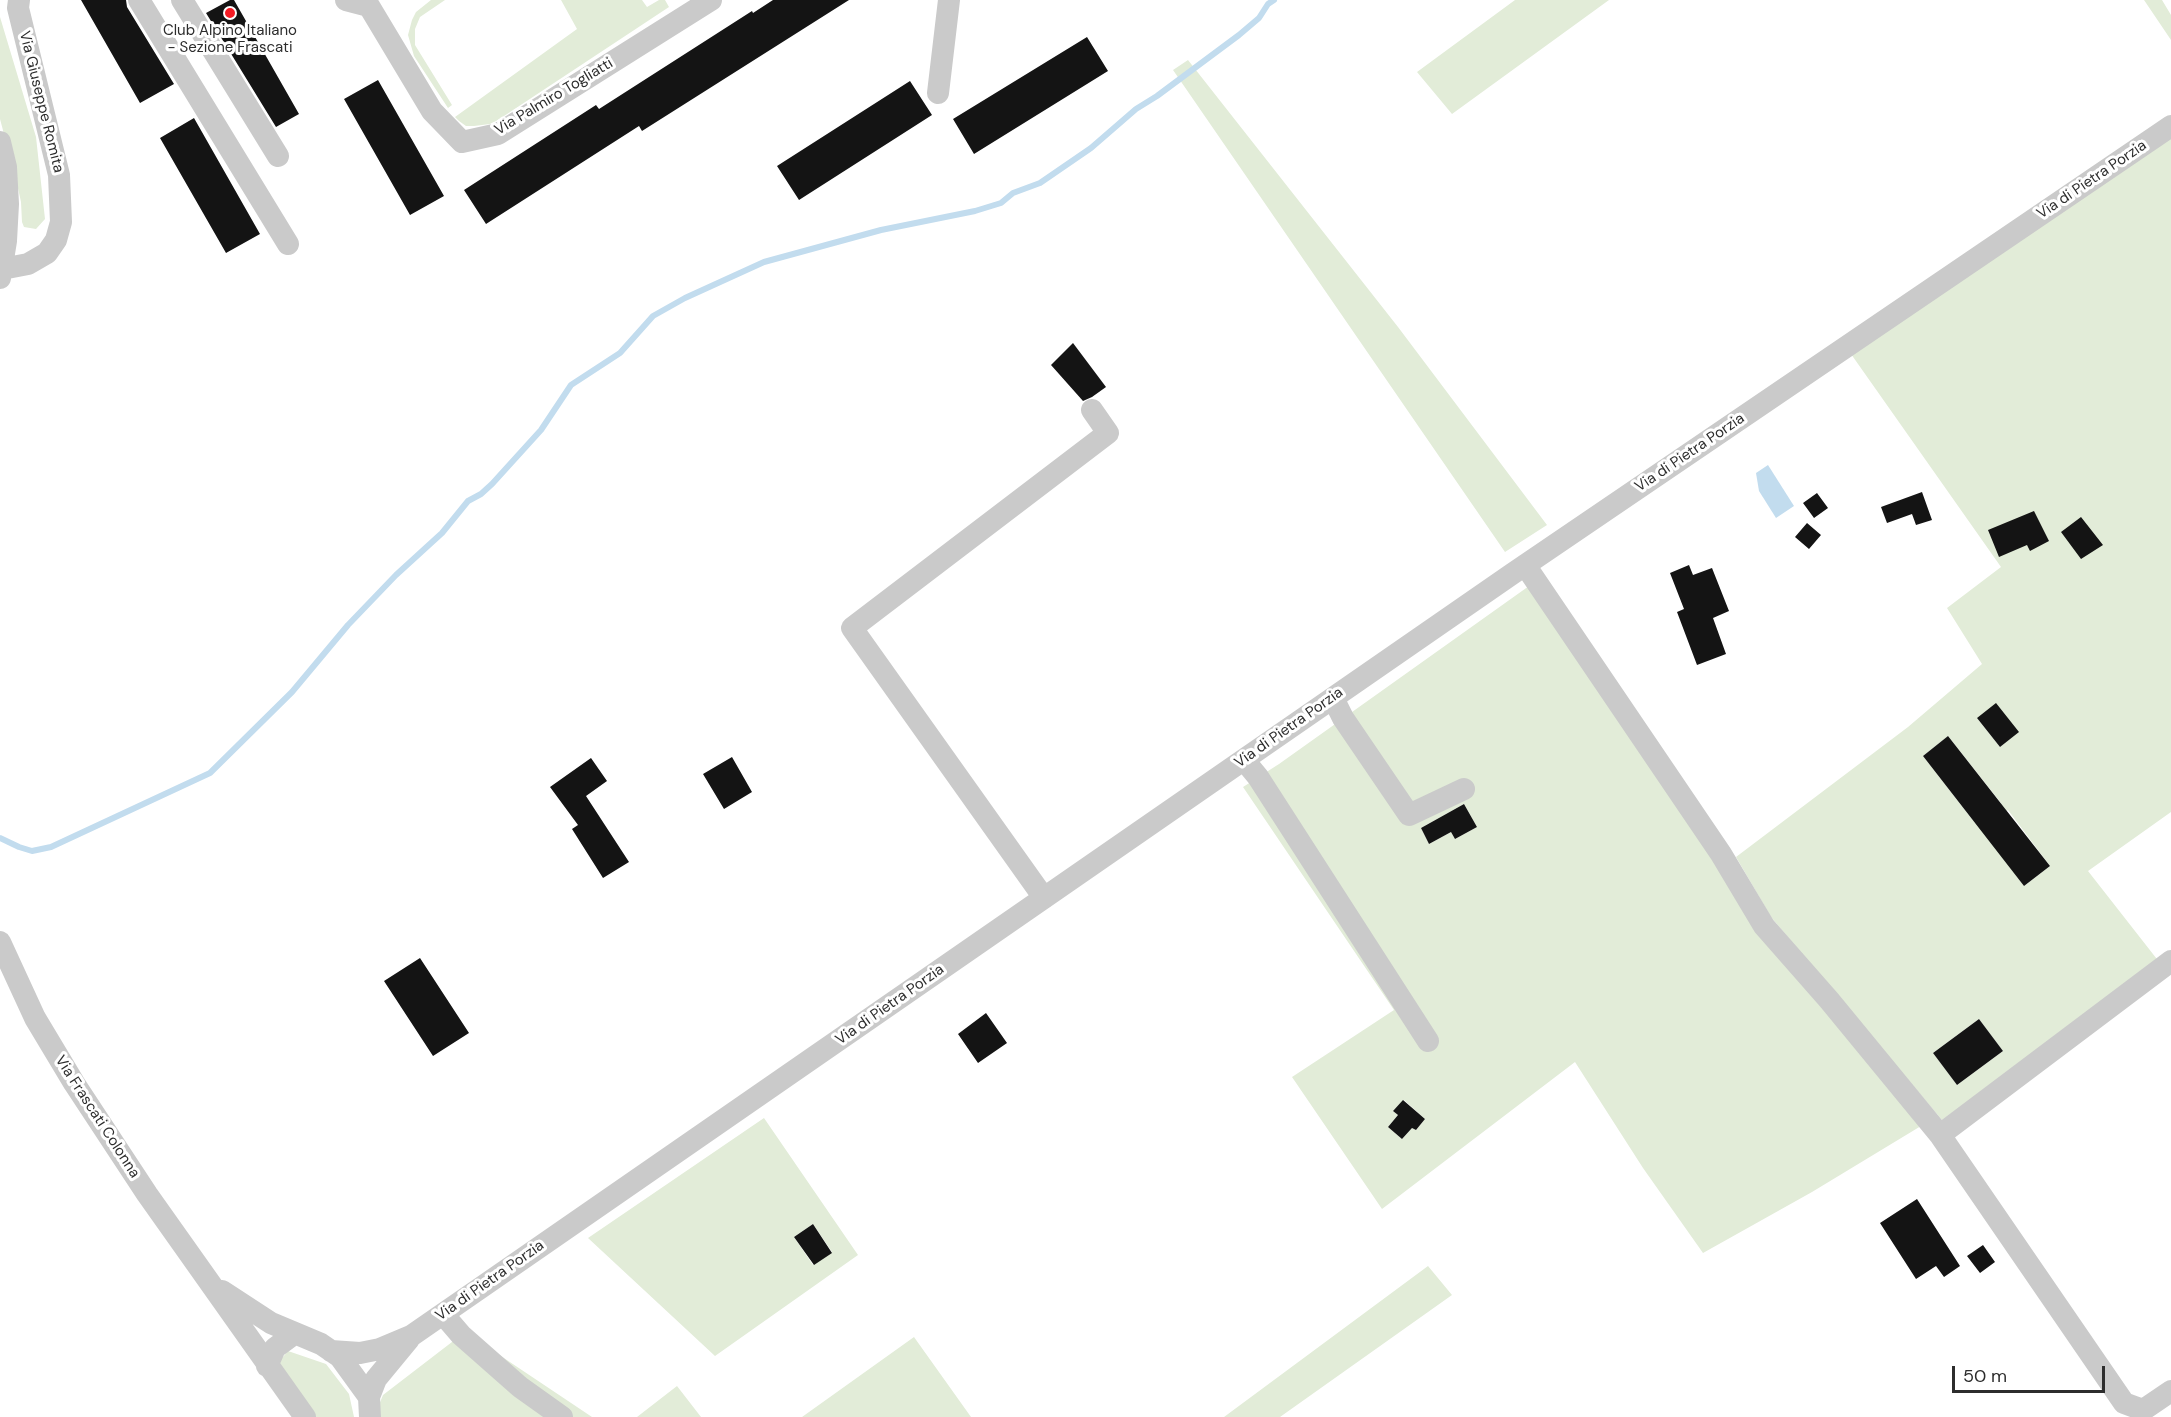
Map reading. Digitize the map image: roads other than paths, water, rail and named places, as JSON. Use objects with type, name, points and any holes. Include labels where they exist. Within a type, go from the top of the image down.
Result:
[{"type":"street","points":[[139,0],[288,244]]},
{"type":"street","points":[[182,0],[279,156]]},
{"type":"street","name":"Via Palmiro Togliatti","points":[[346,0],[377,3],[432,111],[462,141],[498,134],[711,0]]},
{"type":"street","points":[[938,93],[949,0]]},
{"type":"street","name":"Via Giuseppe Romita","points":[[1,274],[28,264],[47,253],[56,240],[61,222],[59,175],[18,3]]},
{"type":"street","name":"Via di Pietra Porzia","points":[[411,1336],[1519,569],[2171,126]]},
{"type":"street","points":[[0,142],[6,167],[8,204],[1,274]]},
{"type":"street","points":[[1044,898],[852,628],[1108,433],[1092,410]]},
{"type":"street","points":[[1519,569],[1721,854],[1764,926],[1829,1000],[1940,1135],[2124,1403],[2143,1410],[2171,1391]]},
{"type":"street","points":[[1341,693],[1343,718],[1410,815],[1464,789]]},
{"type":"street","points":[[1244,760],[1258,777],[1428,1041]]},
{"type":"street","name":"Via Frascati Colonna","points":[[0,942],[35,1018],[63,1065],[147,1194],[305,1417]]},
{"type":"street","points":[[1940,1135],[2171,962]]},
{"type":"street","name":"Via Frascati Colonna","points":[[210,1284],[247,1309],[294,1334],[321,1344],[340,1357],[370,1407]]},
{"type":"street","points":[[443,1314],[460,1335],[520,1387],[562,1417]]},
{"type":"street","points":[[267,1366],[275,1348],[294,1334]]},
{"type":"street","points":[[331,1351],[360,1353],[380,1349],[411,1336]]},
{"type":"street","points":[[370,1407],[376,1379],[411,1336]]},
{"type":"water","points":[[1768,465],[1794,506],[1776,518],[1759,491],[1756,473]]},
{"type":"waterway","points":[[0,838],[32,851],[51,847],[210,773],[292,692],[348,625],[396,575],[442,533],[468,501],[481,494],[492,484],[541,430],[571,385],[620,353],[653,316],[685,298],[764,262],[881,230],[975,211],[1001,203],[1013,193],[1040,183],[1091,148],[1136,109],[1239,35],[1259,18],[1268,4],[1274,0]]},
{"type":"place","name":"Club Alpino Italiano - Sezione Frascati","points":[[230,13]]}]
